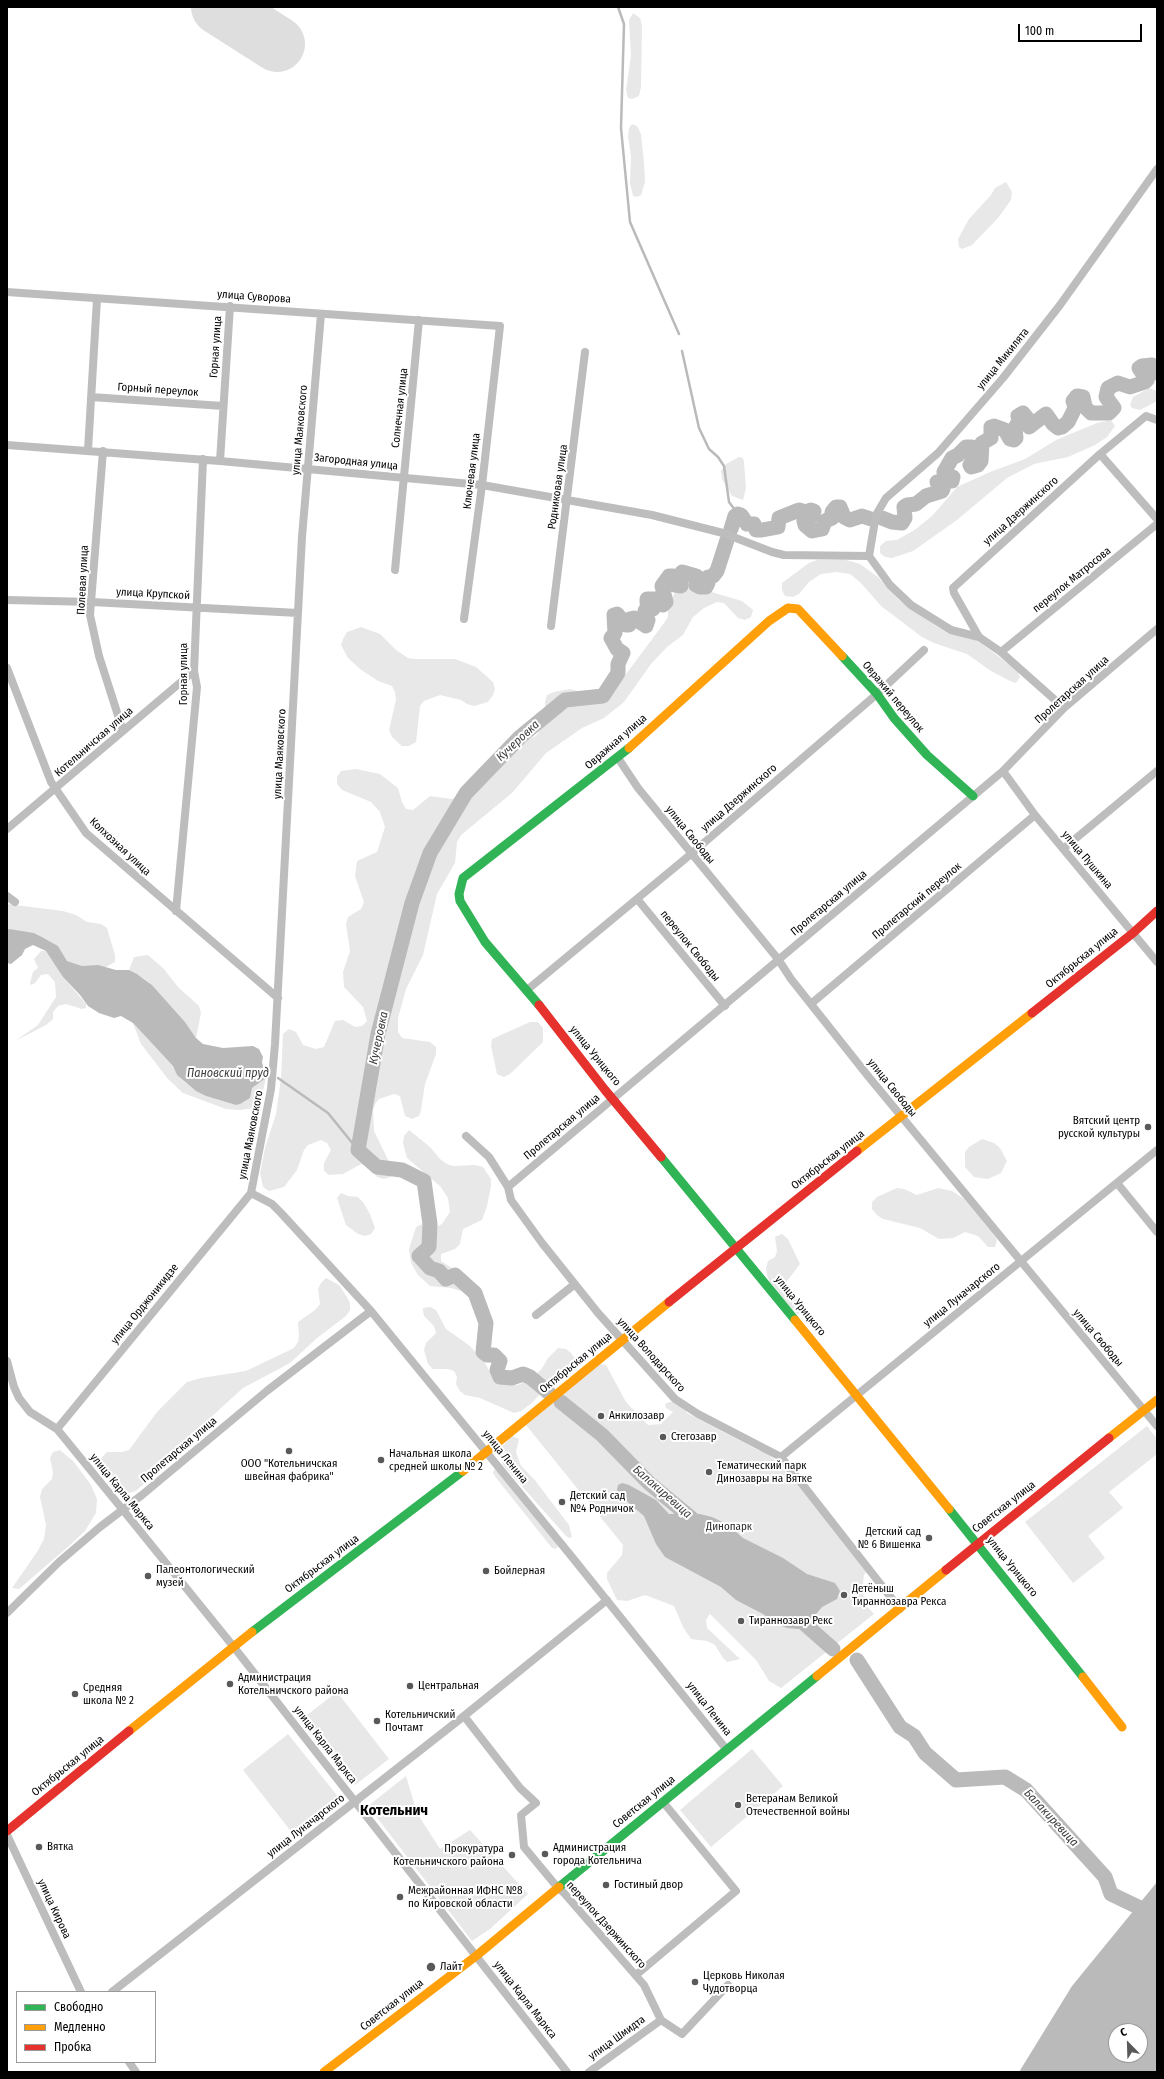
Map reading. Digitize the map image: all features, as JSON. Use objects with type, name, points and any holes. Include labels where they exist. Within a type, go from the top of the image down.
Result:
[{"type":"street","name":"улица Микилята","points":[[869,556],[876,515],[886,498],[938,453],[1003,378],[1060,305],[1157,168]]},
{"type":"street","name":"улица Суворова","points":[[7,292],[97,299],[230,306],[321,314],[500,326]]},
{"type":"street","points":[[88,450],[97,299]]},
{"type":"street","name":"Горная улица","points":[[220,461],[230,306]]},
{"type":"street","name":"улица Маяковского","points":[[251,1193],[271,1089],[278,998],[307,468],[321,314]]},
{"type":"street","name":"Солнечная улица","points":[[395,570],[419,320]]},
{"type":"street","name":"Ключевая улица","points":[[464,619],[482,485],[500,326]]},
{"type":"street","name":"Родниковая улица","points":[[552,626],[586,352]]},
{"type":"street","name":"Горный переулок","points":[[90,397],[223,406]]},
{"type":"street","name":"улица Дзержинского","points":[[978,637],[954,593],[953,588],[1100,454],[1146,416],[1157,420]]},
{"type":"street","name":"Загородная улица","points":[[7,445],[202,459],[307,468],[404,479],[482,485],[567,498],[652,515],[723,533],[772,552],[784,555],[869,556]]},
{"type":"street","name":"Полевая улица","points":[[103,451],[90,615],[99,656],[123,731]]},
{"type":"street","points":[[1100,454],[1157,519]]},
{"type":"street","name":"Горная улица","points":[[176,911],[198,687],[194,671],[195,607],[202,459]]},
{"type":"street","name":"переулок Матросова","points":[[1001,652],[1157,524]]},
{"type":"street","points":[[869,556],[890,585],[911,605],[951,630],[978,637],[1001,652],[1064,708]]},
{"type":"street","name":"улица Крупской","points":[[7,600],[92,602],[298,613]]},
{"type":"street","name":"Овражная улица","points":[[460,900],[460,885],[464,878],[618,758],[769,621],[788,608],[798,609]]},
{"type":"street","name":"Овражий переулок","points":[[798,609],[877,694],[894,718],[927,756],[973,796]]},
{"type":"street","name":"Пролетарская улица","points":[[508,1187],[1003,771],[1064,708],[1157,629]]},
{"type":"street","name":"улица Дзержинского","points":[[527,990],[638,900],[877,694],[924,650]]},
{"type":"street","name":"Колхозная улица","points":[[7,668],[55,790],[86,833],[278,998]]},
{"type":"street","name":"Котельничская улица","points":[[7,829],[194,671]]},
{"type":"street","name":"улица Свободы","points":[[618,758],[638,788],[778,959],[791,979],[812,1003],[902,1117],[1020,1263],[1157,1426]]},
{"type":"street","name":"улица Пушкина","points":[[1003,771],[1035,815],[1157,962]]},
{"type":"street","points":[[1063,849],[1157,771]]},
{"type":"street","name":"Пролетарский переулок","points":[[812,1003],[1035,815]]},
{"type":"street","points":[[7,896],[15,902]]},
{"type":"street","name":"улица Урицкого","points":[[460,900],[485,942],[527,990],[978,1543],[1122,1727]]},
{"type":"street","name":"переулок Свободы","points":[[638,900],[725,1006]]},
{"type":"street","name":"Октябрьская улица","points":[[7,1831],[233,1646],[486,1452],[736,1247],[1133,933],[1157,911]]},
{"type":"street","name":"улица Володарского","points":[[466,1136],[489,1157],[508,1187],[511,1200],[575,1284],[622,1341],[675,1399],[685,1406],[781,1457],[900,1609]]},
{"type":"street","name":"улица Луначарского","points":[[781,1457],[856,1394],[1020,1263],[1157,1150]]},
{"type":"street","points":[[1117,1183],[1157,1232]]},
{"type":"street","name":"улица Ленина","points":[[251,1193],[272,1204],[371,1311],[607,1600],[727,1750]]},
{"type":"street","name":"улица Орджоникидзе","points":[[57,1429],[251,1193]]},
{"type":"street","points":[[536,1315],[575,1284]]},
{"type":"street","name":"Пролетарская улица","points":[[7,1613],[64,1558],[268,1390],[371,1311]]},
{"type":"street","name":"улица Карла Маркса","points":[[7,1361],[19,1398],[30,1412],[57,1429],[123,1510],[233,1646],[567,2072]]},
{"type":"street","name":"Советская улица","points":[[324,2072],[476,1956],[900,1609],[978,1543],[1157,1400]]},
{"type":"street","name":"улица Луначарского","points":[[113,1991],[464,1716],[607,1600]]},
{"type":"street","name":"переулок Дзержинского","points":[[464,1716],[520,1788],[536,1803],[521,1815],[524,1847],[558,1888],[564,1892],[644,1985],[661,2020]]},
{"type":"street","points":[[636,1975],[736,1891],[663,1802]]},
{"type":"street","name":"улица Кирова","points":[[7,1835],[81,1991]]},
{"type":"street","name":"улица Шмидта","points":[[589,2072],[661,2020],[682,2034],[728,1985]]},
{"type":"street","points":[[130,2063],[136,2072]]},
{"type":"green space","points":[[633,13],[640,18],[642,26],[641,87],[639,96],[632,99],[628,98],[626,90],[631,56],[629,20]]},
{"type":"green space","points":[[632,124],[637,126],[641,134],[644,163],[645,182],[641,195],[637,197],[633,196],[630,183],[631,157],[628,136],[629,128]]},
{"type":"green space","points":[[1006,182],[1012,192],[1011,200],[998,218],[972,245],[962,249],[959,247],[958,239],[969,219],[991,195],[995,188]]},
{"type":"green space","points":[[1149,388],[1157,391],[1157,401],[1140,410],[1132,408],[1130,405],[1133,397]]},
{"type":"green space","points":[[1111,420],[1115,426],[1107,437],[1095,445],[1068,457],[1034,464],[1007,478],[957,520],[913,551],[892,558],[885,557],[880,553],[880,546],[886,541],[897,540],[916,529],[933,515],[957,487],[990,472],[1025,459],[1056,440],[1097,423]]},
{"type":"green space","points":[[739,457],[743,458],[744,462],[746,488],[743,500],[732,496],[722,479],[721,471],[726,464]]},
{"type":"green space","points":[[817,560],[846,560],[860,564],[878,577],[899,600],[948,633],[975,639],[1017,670],[1020,677],[1016,683],[1010,681],[991,671],[967,654],[934,643],[922,637],[881,606],[861,583],[850,574],[836,572],[821,574],[809,582],[799,594],[793,597],[785,596],[782,590],[782,583],[809,563]]},
{"type":"green space","points":[[691,586],[742,601],[753,610],[751,617],[745,620],[738,618],[724,603],[717,602],[704,608],[693,617],[683,635],[667,647],[651,664],[624,702],[604,718],[582,728],[546,753],[512,793],[461,835],[457,842],[455,863],[437,894],[423,955],[406,989],[398,1018],[398,1032],[402,1038],[430,1042],[436,1047],[436,1054],[425,1084],[421,1110],[419,1116],[412,1119],[405,1116],[400,1096],[394,1094],[379,1099],[373,1110],[374,1131],[393,1170],[391,1177],[384,1179],[377,1177],[368,1166],[361,1164],[343,1174],[329,1175],[324,1171],[324,1163],[331,1150],[327,1143],[321,1140],[308,1145],[304,1150],[297,1170],[284,1187],[269,1191],[263,1187],[260,1173],[265,1148],[276,1114],[281,1078],[283,1034],[289,1029],[296,1032],[303,1045],[316,1049],[324,1047],[335,1021],[343,1020],[355,1027],[362,1026],[367,1021],[363,1007],[344,987],[343,972],[350,951],[346,924],[348,917],[361,909],[364,902],[355,876],[357,861],[377,852],[385,827],[380,812],[371,802],[342,790],[337,784],[337,777],[341,771],[356,769],[380,774],[398,788],[402,802],[406,809],[413,810],[430,796],[452,799],[464,793],[498,754],[511,746],[536,736],[545,723],[545,702],[547,695],[570,689],[577,691],[590,700],[597,700],[615,689],[668,617],[668,603],[677,590]]},
{"type":"green space","points":[[361,627],[380,634],[396,650],[408,658],[455,659],[476,667],[493,682],[495,689],[493,695],[488,702],[474,706],[461,700],[440,695],[424,701],[420,706],[416,742],[409,746],[402,746],[392,737],[389,730],[396,700],[395,692],[392,686],[378,681],[360,669],[348,658],[341,645],[347,632]]},
{"type":"green space","points":[[7,904],[63,911],[76,915],[87,922],[101,924],[107,928],[115,955],[115,962],[106,967],[82,966],[67,961],[58,946],[34,933],[7,930]]},
{"type":"green space","points":[[41,951],[46,951],[51,956],[63,977],[86,1004],[86,1008],[82,1009],[66,1004],[58,1006],[53,1012],[53,1019],[46,1025],[15,1041],[38,1025],[56,997],[55,982],[48,974],[41,975],[35,983],[31,985],[30,983],[33,972],[38,968],[34,959]]},
{"type":"green space","points":[[148,955],[164,969],[178,987],[199,1006],[201,1013],[196,1038],[185,1022],[152,985],[145,979],[129,970],[134,957]]},
{"type":"green space","points":[[530,1022],[538,1022],[543,1028],[543,1042],[510,1074],[504,1077],[497,1074],[491,1046],[492,1039]]},
{"type":"green space","points":[[133,1023],[173,1066],[177,1075],[186,1083],[206,1096],[236,1105],[250,1093],[252,1088],[266,1078],[260,1104],[254,1108],[240,1110],[226,1109],[183,1093],[168,1079],[141,1044]]},
{"type":"green space","points":[[409,1130],[430,1147],[440,1159],[447,1164],[453,1166],[475,1165],[483,1167],[491,1179],[487,1206],[482,1220],[463,1229],[460,1244],[455,1249],[441,1254],[441,1261],[466,1277],[468,1286],[464,1292],[451,1288],[430,1286],[418,1275],[411,1263],[409,1249],[416,1227],[422,1224],[428,1228],[436,1227],[442,1224],[450,1212],[448,1198],[440,1186],[407,1158],[403,1143],[404,1136]]},
{"type":"green space","points":[[982,1139],[994,1143],[1000,1148],[1007,1161],[1001,1173],[988,1179],[974,1177],[965,1167],[965,1152],[969,1147]]},
{"type":"green space","points":[[897,1188],[904,1189],[917,1195],[938,1188],[952,1191],[964,1199],[993,1234],[997,1240],[995,1247],[988,1247],[978,1236],[965,1232],[953,1238],[939,1239],[920,1228],[883,1219],[872,1209],[872,1202],[877,1197]]},
{"type":"green space","points":[[341,1193],[348,1196],[358,1197],[363,1202],[370,1214],[375,1228],[371,1234],[365,1236],[358,1234],[346,1225],[337,1198]]},
{"type":"green space","points":[[782,1234],[788,1239],[800,1264],[787,1281],[788,1288],[802,1305],[804,1313],[797,1314],[772,1288],[767,1275],[766,1268],[768,1261],[775,1257],[777,1251],[775,1237]]},
{"type":"green space","points":[[326,1278],[339,1285],[347,1297],[350,1303],[350,1310],[346,1316],[317,1338],[290,1363],[243,1388],[166,1458],[147,1481],[136,1491],[129,1493],[121,1491],[101,1471],[99,1464],[102,1457],[107,1452],[122,1452],[129,1450],[157,1412],[187,1382],[201,1378],[246,1371],[294,1348],[298,1342],[299,1336],[298,1322],[315,1310],[320,1304],[318,1289]]},
{"type":"green space","points":[[430,1307],[436,1310],[446,1329],[470,1346],[485,1363],[492,1376],[504,1384],[518,1385],[524,1382],[541,1370],[548,1358],[558,1348],[566,1349],[571,1353],[575,1359],[575,1366],[565,1377],[546,1387],[532,1403],[521,1411],[514,1413],[480,1398],[465,1395],[460,1391],[456,1384],[457,1377],[454,1371],[447,1369],[433,1369],[428,1364],[424,1350],[426,1343],[436,1333],[434,1326],[424,1316],[423,1308]]},
{"type":"green space","name":"Динопарк","points":[[599,1364],[606,1365],[626,1402],[648,1425],[661,1424],[673,1412],[666,1408],[665,1404],[669,1402],[677,1402],[685,1408],[687,1413],[758,1450],[768,1453],[772,1458],[785,1466],[866,1572],[864,1575],[862,1592],[867,1602],[865,1604],[874,1614],[781,1688],[769,1681],[756,1660],[710,1614],[706,1620],[707,1628],[740,1659],[727,1662],[715,1645],[707,1641],[691,1639],[683,1627],[674,1606],[645,1595],[627,1601],[617,1600],[607,1579],[607,1573],[622,1555],[623,1545],[526,1425]]},
{"type":"green space","points":[[1147,1426],[1157,1439],[1157,1454],[1109,1492],[1123,1508],[1088,1536],[1105,1558],[1073,1583],[1025,1522]]},
{"type":"green space","points":[[512,1436],[519,1439],[516,1452],[521,1466],[534,1479],[569,1525],[572,1537],[569,1538],[566,1536],[503,1465],[501,1458],[502,1447]]},
{"type":"green space","points":[[60,1450],[74,1462],[91,1485],[97,1499],[96,1513],[85,1531],[69,1546],[19,1589],[12,1588],[37,1552],[44,1539],[46,1525],[40,1497],[42,1489],[52,1479],[53,1472],[50,1458],[53,1452]]},
{"type":"green space","points":[[497,1469],[558,1546],[556,1549],[552,1548],[497,1479],[493,1473],[494,1470]]},
{"type":"green space","points":[[337,1692],[389,1759],[355,1785],[303,1718]]},
{"type":"green space","points":[[288,1734],[339,1798],[293,1834],[243,1770]]},
{"type":"green space","points":[[752,1749],[783,1786],[711,1847],[680,1810]]},
{"type":"green space","points":[[406,1776],[417,1813],[440,1849],[470,1830],[528,1894],[490,1929],[472,1941],[368,1806]]},
{"type":"water","name":"Пановский пруд","points":[[9,929],[34,933],[42,937],[58,946],[67,961],[82,966],[98,965],[116,970],[129,970],[137,974],[152,985],[185,1022],[196,1038],[203,1044],[223,1048],[253,1046],[259,1049],[263,1057],[262,1062],[266,1078],[252,1088],[250,1098],[236,1105],[206,1096],[196,1091],[177,1075],[173,1066],[133,1023],[121,1016],[114,1018],[99,1013],[88,1006],[63,977],[46,951],[33,945],[25,949],[22,955],[11,964],[7,963],[7,930]]},
{"type":"water","points":[[622,1483],[629,1485],[656,1500],[669,1514],[700,1514],[712,1517],[727,1524],[743,1538],[783,1558],[807,1574],[835,1583],[840,1591],[837,1599],[822,1607],[812,1619],[798,1629],[787,1628],[775,1623],[763,1614],[736,1600],[721,1587],[665,1557],[656,1544],[644,1516],[623,1498],[617,1490],[618,1485]]},
{"type":"water","points":[[1157,1882],[1157,2072],[1019,2072],[1072,1986]]},
{"type":"waterway","points":[[618,7],[624,24],[621,128],[630,222],[679,334]]},
{"type":"waterway","points":[[682,351],[699,428],[709,449],[718,457],[724,466],[729,502],[738,514]]},
{"type":"waterway","name":"Кучеровка","points":[[882,518],[892,522],[902,523],[905,518],[904,507],[907,505],[916,504],[926,496],[942,491],[943,489],[937,482],[952,481],[953,477],[946,477],[944,472],[952,458],[958,455],[966,447],[972,447],[974,459],[970,465],[971,467],[978,465],[981,461],[982,443],[991,438],[991,427],[994,426],[1005,430],[1010,439],[1014,440],[1016,438],[1015,428],[1019,421],[1018,416],[1023,413],[1027,418],[1029,427],[1046,414],[1053,424],[1058,428],[1062,427],[1068,422],[1073,412],[1075,407],[1073,401],[1077,396],[1083,397],[1085,407],[1091,413],[1109,413],[1114,408],[1106,397],[1108,388],[1118,383],[1130,387],[1145,382],[1147,380],[1139,368],[1142,366],[1152,365],[1157,373]]},
{"type":"waterway","name":"Кучеровка","points":[[731,529],[735,516],[738,514],[741,515],[747,524],[754,524],[756,530],[778,527],[779,518],[799,510],[806,512],[811,510],[814,511],[812,516],[804,521],[805,525],[812,531],[822,529],[825,521],[832,518],[832,512],[836,507],[840,507],[844,517],[850,520],[862,516],[871,519]]},
{"type":"waterway","name":"Кучеровка","points":[[548,1392],[530,1377],[523,1374],[512,1378],[500,1377],[497,1370],[500,1361],[494,1355],[487,1355],[483,1352],[486,1323],[475,1293],[455,1275],[446,1279],[439,1271],[430,1268],[419,1256],[429,1247],[430,1224],[424,1181],[402,1170],[377,1167],[358,1150],[378,1034],[412,903],[430,853],[466,793],[520,737],[565,700],[603,696],[618,673],[618,664],[623,653],[617,649],[611,638],[615,633],[614,615],[617,614],[626,625],[629,625],[630,619],[634,618],[646,626],[648,620],[645,611],[646,609],[653,609],[654,607],[647,602],[647,599],[655,599],[658,604],[663,605],[666,602],[662,586],[669,576],[673,576],[675,585],[681,586],[680,576],[682,572],[696,576],[696,585],[706,587],[708,577],[713,576],[717,571],[727,540]]},
{"type":"waterway","points":[[278,1078],[328,1113],[358,1150]]},
{"type":"waterway","name":"Балакиревица","points":[[561,1402],[602,1435],[649,1483],[702,1527]]},
{"type":"waterway","name":"Балакиревица","points":[[790,1611],[833,1649]]},
{"type":"waterway","name":"Балакиревица","points":[[857,1660],[900,1727],[914,1736],[925,1753],[956,1780],[1005,1777],[1026,1790],[1105,1877],[1111,1894],[1157,1916]]},
{"type":"runway","points":[[219,7],[277,44]]},
{"type":"traffic: fast","points":[[842,656],[877,694],[894,718],[927,755],[973,796]]},
{"type":"traffic: fast","points":[[539,1005],[485,942],[460,901],[459,894],[463,878],[629,748]]},
{"type":"traffic: fast","points":[[661,1157],[795,1320]]},
{"type":"traffic: fast","points":[[252,1632],[463,1471]]},
{"type":"traffic: fast","points":[[949,1509],[1083,1677]]},
{"type":"traffic: fast","points":[[559,1887],[817,1676]]},
{"type":"traffic: slow","points":[[629,748],[769,621],[788,608],[798,609],[842,656]]},
{"type":"traffic: slow","points":[[857,1151],[1032,1013]]},
{"type":"traffic: slow","points":[[463,1471],[669,1302]]},
{"type":"traffic: slow","points":[[795,1320],[949,1509]]},
{"type":"traffic: slow","points":[[1109,1438],[1157,1400]]},
{"type":"traffic: slow","points":[[817,1676],[946,1570]]},
{"type":"traffic: slow","points":[[129,1731],[252,1632]]},
{"type":"traffic: slow","points":[[1083,1677],[1122,1727]]},
{"type":"traffic: slow","points":[[324,2072],[476,1956],[559,1887]]},
{"type":"traffic: jam","points":[[1032,1013],[1133,933],[1157,911]]},
{"type":"traffic: jam","points":[[539,1005],[605,1090],[661,1157]]},
{"type":"traffic: jam","points":[[669,1302],[857,1151]]},
{"type":"traffic: jam","points":[[946,1570],[1109,1438]]},
{"type":"traffic: jam","points":[[7,1831],[129,1731]]},
{"type":"place","name":"Вятский центр русской культуры","points":[[1148,1127]]},
{"type":"place","name":"Анкилозавр","points":[[601,1416]]},
{"type":"place","name":"Стегозавр","points":[[663,1437]]},
{"type":"place","name":"ООО \"Котельничская швейная фабрика\"","points":[[289,1451]]},
{"type":"place","name":"Начальная школа средней школы № 2","points":[[381,1460]]},
{"type":"place","name":"Тематический парк Динозавры на Вятке","points":[[709,1472]]},
{"type":"place","name":"Детский сад №4 Родничок","points":[[562,1502]]},
{"type":"place","name":"Детский сад № 6 Вишенка","points":[[929,1538]]},
{"type":"place","name":"Бойлерная","points":[[486,1571]]},
{"type":"place","name":"Палеонтологический музей","points":[[148,1576]]},
{"type":"place","name":"Детёныш Тираннозавра Рекса","points":[[844,1595]]},
{"type":"place","name":"Тираннозавр Рекс","points":[[741,1621]]},
{"type":"place","name":"Администрация Котельничского района","points":[[230,1684]]},
{"type":"place","name":"Центральная","points":[[410,1686]]},
{"type":"place","name":"Средняя школа № 2","points":[[75,1694]]},
{"type":"place","name":"Котельничский Почтамт","points":[[377,1721]]},
{"type":"place","name":"Ветеранам Великой Отечественной войны","points":[[738,1805]]},
{"type":"place","name":"Вятка","points":[[39,1847]]},
{"type":"place","name":"Администрация города Котельнича","points":[[545,1854]]},
{"type":"place","name":"Прокуратура Котельничского района","points":[[512,1855]]},
{"type":"place","name":"Гостиный двор","points":[[606,1885]]},
{"type":"place","name":"Межрайонная ИФНС №8 по Кировской области","points":[[400,1897]]},
{"type":"place","name":"Лайт","points":[[431,1967]]},
{"type":"place","name":"Церковь Николая Чудотворца","points":[[695,1982]]},
{"type":"district","name":"Котельнич","points":[[394,1811]]}]
